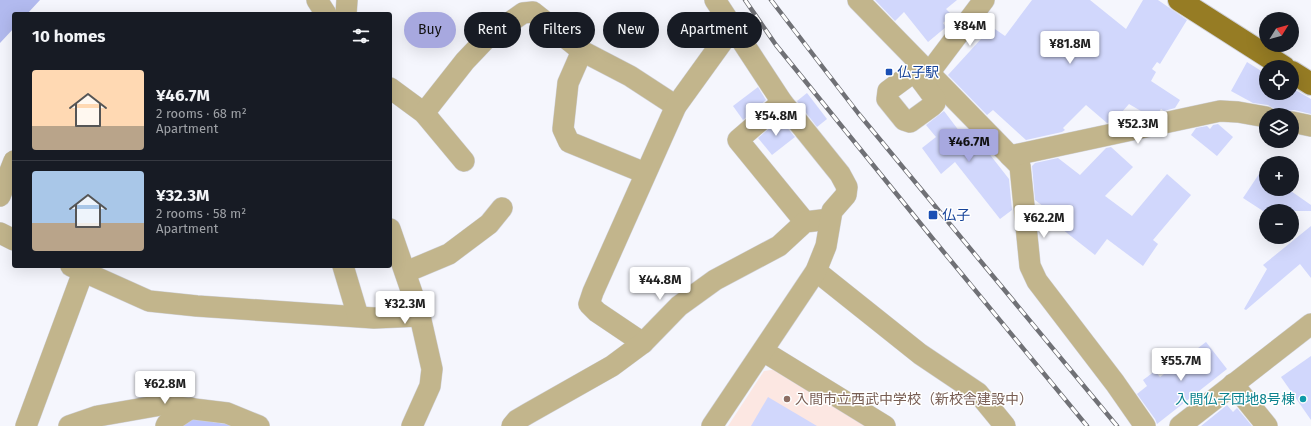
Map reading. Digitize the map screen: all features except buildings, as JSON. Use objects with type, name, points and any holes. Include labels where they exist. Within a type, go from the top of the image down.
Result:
[{"type":"main road","points":[[1179,0],[1273,60]]},
{"type":"main road","points":[[1299,76],[1311,84]]},
{"type":"street","points":[[317,0],[325,12]]},
{"type":"street","points":[[346,12],[347,0]]},
{"type":"street","points":[[715,0],[723,12]]},
{"type":"street","points":[[858,0],[926,77],[1020,166],[1030,266],[1037,281],[1116,383],[1145,426]]},
{"type":"street","points":[[926,77],[984,0]]},
{"type":"street","points":[[424,113],[464,61],[485,40],[523,13],[533,12],[582,51],[630,76],[676,106]]},
{"type":"street","points":[[643,343],[597,312],[588,304],[592,292],[676,106],[718,48]]},
{"type":"street","points":[[712,426],[816,271],[826,246],[832,211],[846,195],[847,187],[840,174],[782,102],[746,48]]},
{"type":"street","points":[[582,51],[568,83],[563,129],[569,142],[645,173]]},
{"type":"street","points":[[392,89],[424,113],[464,161]]},
{"type":"street","points":[[782,102],[738,140],[805,222]]},
{"type":"street","points":[[1010,156],[1220,111],[1259,116]]},
{"type":"street","points":[[1299,123],[1311,126]]},
{"type":"street","points":[[0,196],[12,166]]},
{"type":"street","points":[[406,272],[449,254],[489,224],[502,208]]},
{"type":"street","points":[[512,426],[517,420],[530,412],[612,366],[643,343],[679,306],[715,280],[779,246],[805,222],[830,219]]},
{"type":"street","points":[[0,233],[12,239]]},
{"type":"street","points":[[392,234],[420,316],[432,369],[430,386],[412,426]]},
{"type":"street","points":[[344,268],[358,316]]},
{"type":"street","points":[[26,426],[77,269],[149,300],[197,306],[374,318],[420,316]]},
{"type":"street","points":[[816,271],[920,354],[978,393],[1005,426]]},
{"type":"street","points":[[1180,426],[1311,324]]},
{"type":"street","points":[[763,351],[885,426]]},
{"type":"street","points":[[1233,384],[1267,426]]},
{"type":"street","points":[[69,426],[98,416],[161,405],[227,413],[259,426]]},
{"type":"street","points":[[166,426],[191,408]]},
{"type":"shaded area","points":[[0,0],[40,0],[29,12],[12,12],[12,30],[0,43]]},
{"type":"shaded area","name":"入間市立西武中学校（新校舎建設中）","points":[[778,369],[874,426],[728,426],[764,371]]},
{"type":"shaded area","points":[[187,418],[232,425],[235,426],[171,426]]},
{"type":"railway","points":[[745,0],[776,45],[1087,426]]},
{"type":"railway","points":[[771,0],[858,113],[1117,426]]},
{"type":"place","name":"仏子駅","points":[[889,72]]},
{"type":"place","name":"仏子","points":[[933,215]]},
{"type":"place","name":"入間市立西武中学校（新校舎建設中）","points":[[787,399]]},
{"type":"place","name":"入間仏子団地8号棟","points":[[1303,399]]}]
